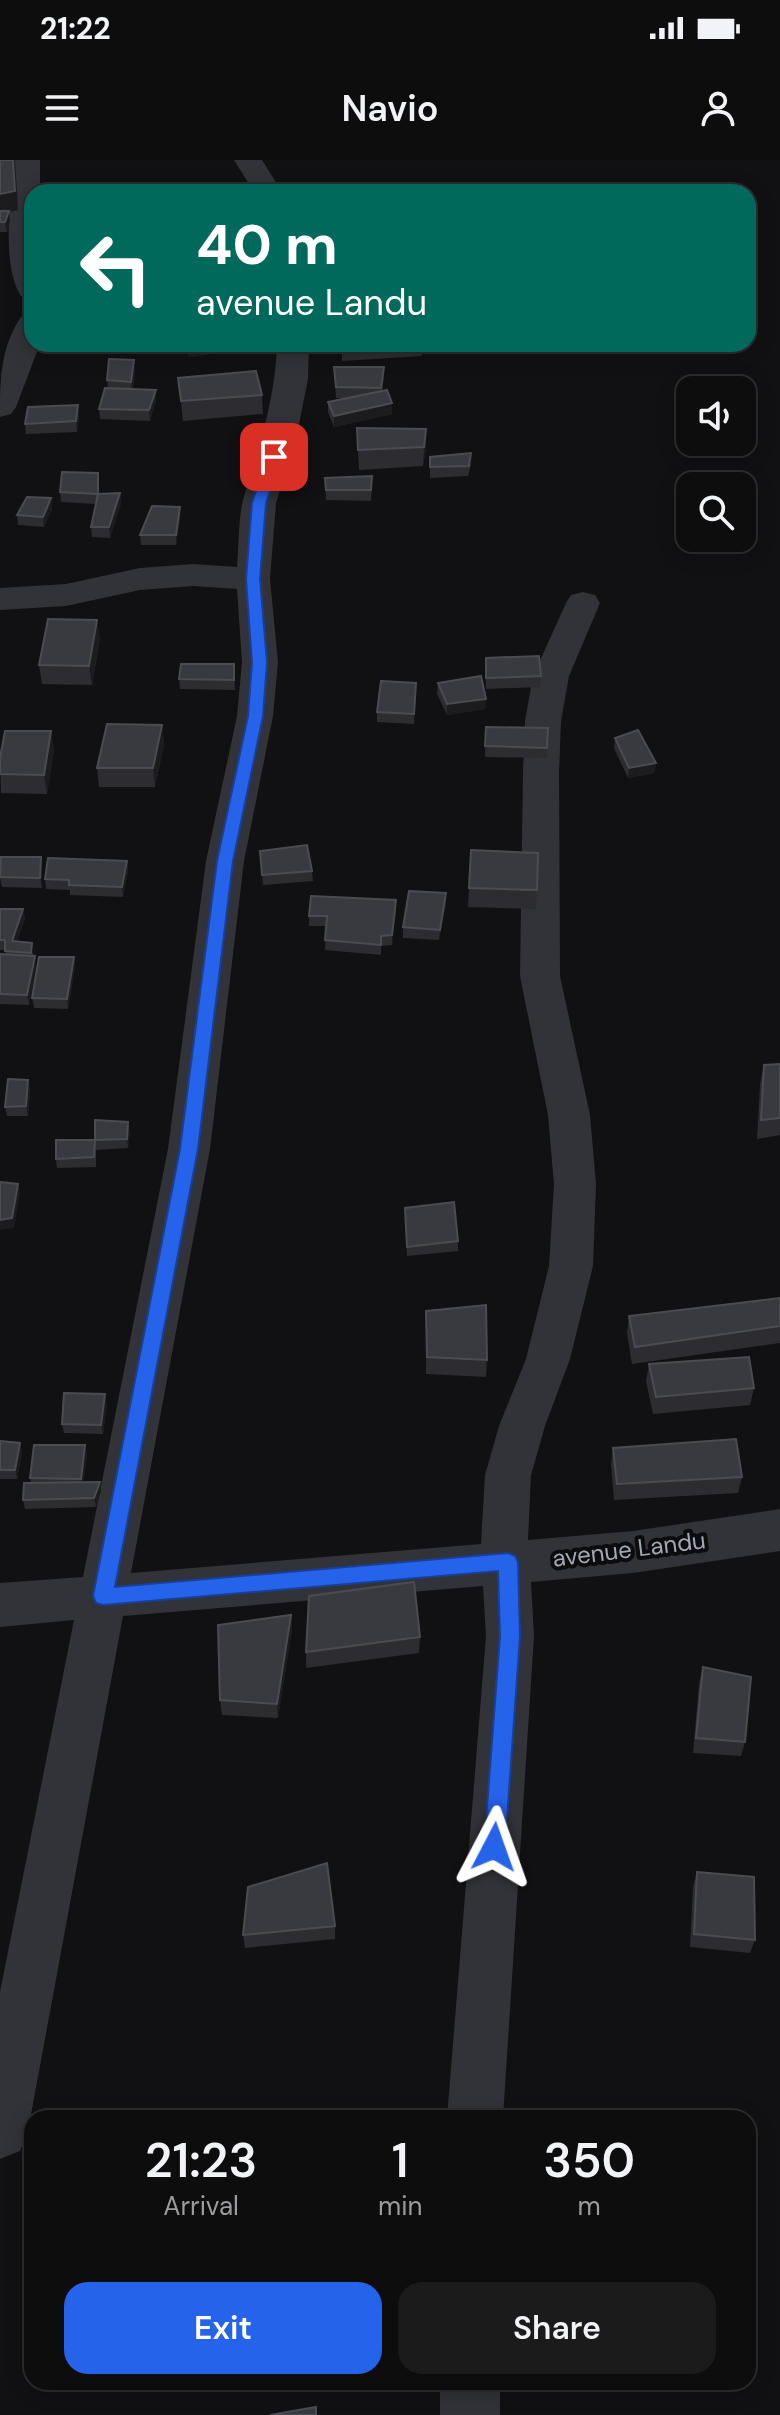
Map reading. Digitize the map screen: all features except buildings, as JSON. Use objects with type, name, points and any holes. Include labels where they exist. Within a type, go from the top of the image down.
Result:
[{"type":"street","points":[[248,160],[263,184]]},
{"type":"street","points":[[27,165],[47,184]]},
{"type":"street","points":[[0,407],[24,345]]},
{"type":"street","points":[[0,2131],[189,1149],[225,861],[255,716],[260,662],[253,579],[259,503],[281,434],[292,379],[293,352]]},
{"type":"street","points":[[0,599],[66,595],[140,579],[193,575],[253,579]]},
{"type":"street","points":[[476,2110],[510,1636],[504,1528],[508,1475],[522,1426],[548,1359],[571,1266],[575,1184],[569,1115],[540,976],[541,773],[543,721],[551,676],[583,603]]},
{"type":"street","name":"avenue Landu","points":[[0,1605],[633,1552],[780,1530]]},
{"type":"street","points":[[470,2390],[470,2415]]},
{"type":"route","points":[[274,457],[259,503],[257,520],[253,579],[260,662],[255,716],[225,861],[189,1149],[103,1596],[508,1562],[510,1636],[494,1847]]}]
